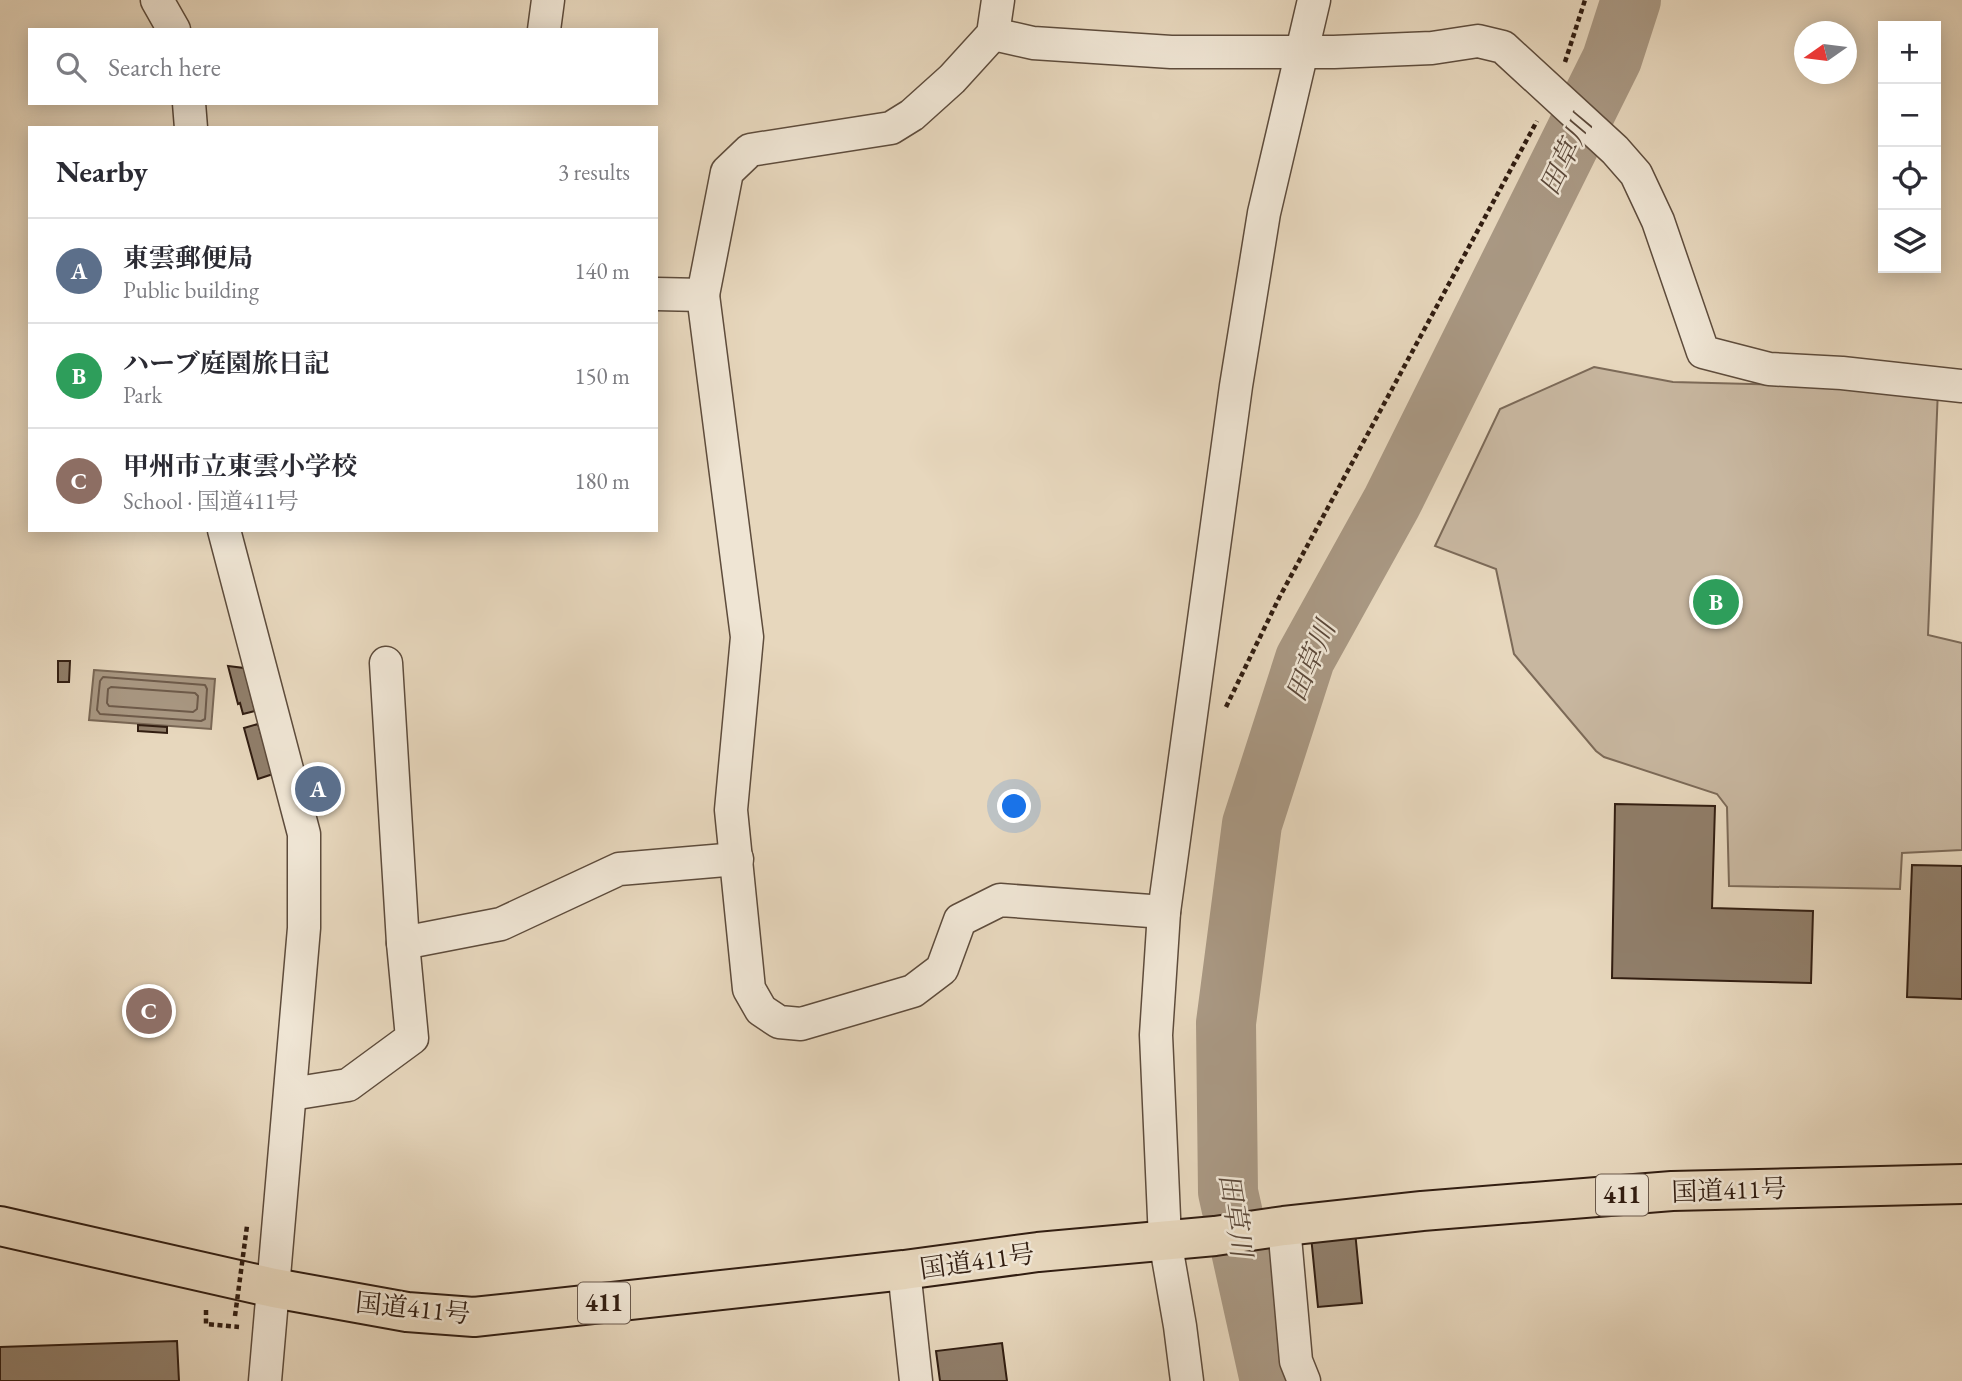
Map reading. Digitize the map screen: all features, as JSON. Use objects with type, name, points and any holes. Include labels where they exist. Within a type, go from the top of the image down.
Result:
[{"type":"highway","name":"国道411号","points":[[0,1226],[274,1288],[407,1312],[474,1317],[1422,1211],[1672,1191],[1962,1184]]},
{"type":"street","points":[[157,0],[173,28]]},
{"type":"street","points":[[544,28],[548,0]]},
{"type":"street","points":[[998,0],[993,34],[951,79],[912,115],[891,128],[750,150],[727,172],[704,295],[747,637],[731,810],[749,989],[761,1010],[779,1022],[801,1024],[913,991],[942,969],[960,920],[1000,900],[1164,912]]},
{"type":"street","points":[[1187,1381],[1165,1240],[1156,1035],[1164,912],[1236,386],[1260,239],[1314,0]]},
{"type":"street","points":[[993,34],[1033,43],[1171,52],[1432,48],[1478,41],[1503,47],[1615,149],[1636,174],[1658,221],[1703,352],[1769,369],[1842,373],[1962,386]]},
{"type":"street","points":[[189,105],[191,126]]},
{"type":"street","points":[[658,295],[704,295]]},
{"type":"street","points":[[225,532],[304,834],[304,928],[265,1381]]},
{"type":"street","points":[[291,1094],[348,1085],[412,1038],[403,943],[386,663]]},
{"type":"street","points":[[403,943],[501,924],[619,869],[737,859]]},
{"type":"street","points":[[1284,1226],[1296,1361],[1304,1381]]},
{"type":"street","points":[[904,1270],[916,1381]]},
{"type":"path","points":[[1222,715],[1279,598],[1557,99],[1585,0]]},
{"type":"path","points":[[225,1314],[234,1316],[247,1226]]},
{"type":"path","points":[[216,1312],[206,1310],[206,1324],[270,1331]]},
{"type":"shaded area","points":[[1594,367],[1673,382],[1938,389],[1928,635],[1962,643],[1962,850],[1902,853],[1900,889],[1729,886],[1727,807],[1717,794],[1604,757],[1514,654],[1496,569],[1435,546],[1500,409]]},
{"type":"water","points":[[94,670],[215,679],[211,729],[89,720]]},
{"type":"building","points":[[58,661],[70,661],[69,682],[58,682]]},
{"type":"building","points":[[228,666],[244,668],[255,711],[243,714]]},
{"type":"building","points":[[258,724],[273,774],[258,779],[244,728]]},
{"type":"building","points":[[138,725],[167,727],[167,733],[138,731]]},
{"type":"building","points":[[1615,804],[1715,806],[1712,908],[1813,911],[1811,983],[1612,978]]},
{"type":"building","points":[[1912,865],[1962,866],[1962,999],[1907,997]]},
{"type":"building","points":[[1355,1231],[1362,1303],[1318,1307],[1311,1236]]},
{"type":"building","points":[[177,1341],[179,1381],[0,1381],[0,1347]]},
{"type":"building","points":[[1002,1343],[1007,1381],[940,1381],[936,1351]]},
{"type":"waterway","name":"田草川","points":[[1270,1381],[1228,1192],[1226,1023],[1252,824],[1305,659],[1392,502],[1612,59],[1631,0]]},
{"type":"place","name":"ハーブ庭園旅日記","points":[[1716,602]]},
{"type":"place","name":"東雲郵便局","points":[[318,789]]},
{"type":"place","name":"甲州市立東雲小学校","points":[[149,1011]]}]
